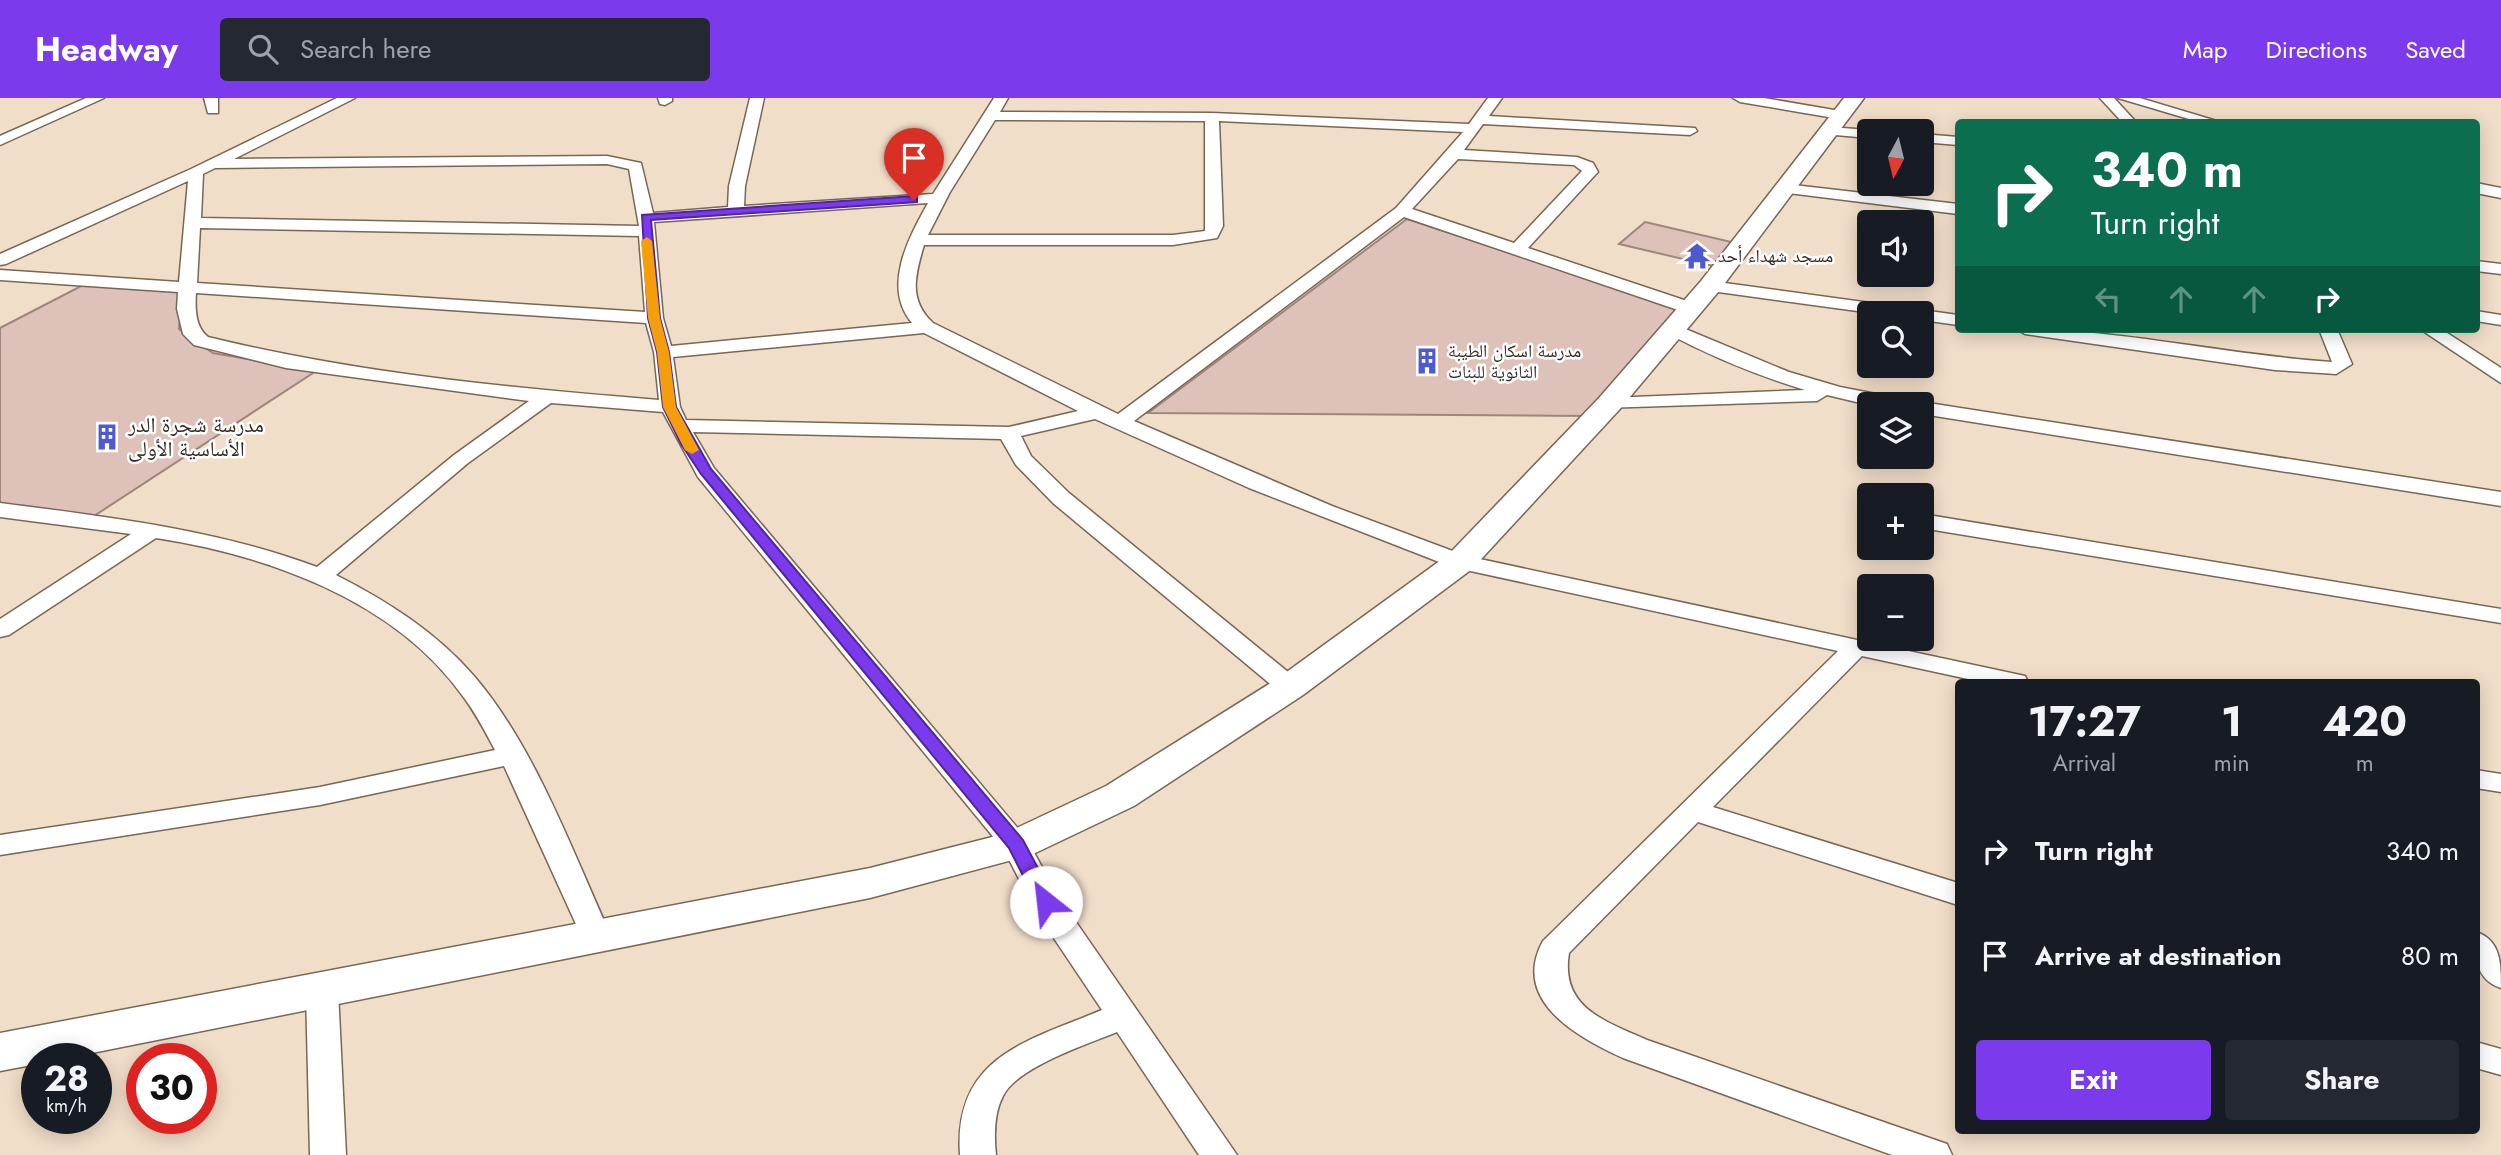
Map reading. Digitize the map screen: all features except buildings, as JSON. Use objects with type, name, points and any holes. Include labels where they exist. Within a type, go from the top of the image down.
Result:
[{"type":"street","points":[[0,141],[97,98]]},
{"type":"street","points":[[0,260],[205,168],[348,98]]},
{"type":"street","points":[[736,211],[737,186],[757,98]]},
{"type":"street","points":[[1120,422],[1402,211],[1454,154],[1495,98]]},
{"type":"street","points":[[1740,98],[1848,120]]},
{"type":"street","points":[[2107,98],[2126,119]]},
{"type":"street","points":[[2125,98],[2202,119]]},
{"type":"street","points":[[1690,131],[1212,117],[996,107],[939,198],[909,267],[906,291],[914,314],[927,327],[1094,413],[1373,531],[1461,562],[2002,679]]},
{"type":"street","points":[[919,240],[1173,240],[1211,235],[1215,226],[1212,117]]},
{"type":"street","points":[[0,1052],[870,883],[1016,845],[1120,796],[1290,687],[1461,562],[1609,404],[1785,189],[1848,120]]},
{"type":"street","points":[[1934,139],[1955,141]]},
{"type":"street","points":[[1454,154],[1577,161],[1586,164],[1590,169],[1517,250]]},
{"type":"street","points":[[205,168],[620,161],[632,163],[639,169],[654,318],[663,352],[670,407],[678,426],[706,471],[1016,845],[1046,902],[1219,1155]]},
{"type":"street","points":[[205,168],[192,223],[186,289],[187,324],[192,334],[201,341],[286,362],[547,397],[670,407]]},
{"type":"street","points":[[1785,189],[1955,209]]},
{"type":"street","points":[[2480,189],[2501,192]]},
{"type":"street","points":[[192,223],[646,224],[736,211],[939,198]]},
{"type":"street","points":[[1402,211],[1690,307],[1857,312]]},
{"type":"street","points":[[2480,266],[2501,269]]},
{"type":"street","points":[[0,275],[654,318]]},
{"type":"street","points":[[1690,307],[1742,363],[1839,395],[1857,398]]},
{"type":"street","points":[[1934,317],[1955,320]]},
{"type":"street","points":[[2480,317],[2501,320]]},
{"type":"street","points":[[663,352],[927,327]]},
{"type":"street","points":[[2066,333],[2275,364],[2336,368],[2342,364],[2330,333]]},
{"type":"street","points":[[2435,333],[2501,377]]},
{"type":"street","points":[[1609,404],[1839,395]]},
{"type":"street","points":[[322,575],[452,466],[547,397]]},
{"type":"street","points":[[1934,410],[2501,499]]},
{"type":"street","points":[[678,426],[1009,433],[1094,413]]},
{"type":"street","points":[[1009,433],[1018,453],[1061,498],[1290,687]]},
{"type":"street","points":[[0,510],[151,531],[233,546],[322,575],[391,614],[436,650],[471,689],[512,755],[596,936]]},
{"type":"street","points":[[1934,523],[2501,616]]},
{"type":"street","points":[[0,630],[151,531]]},
{"type":"street","points":[[1856,648],[1555,950],[1550,979],[1556,996],[1593,1030],[1635,1049],[1934,1155]]},
{"type":"street","points":[[0,845],[320,796],[512,755]]},
{"type":"street","points":[[2480,780],[2501,783]]},
{"type":"street","points":[[1692,810],[1955,893]]},
{"type":"street","points":[[2480,948],[2501,976]]},
{"type":"street","points":[[322,991],[328,1155]]},
{"type":"street","points":[[978,1155],[977,1128],[983,1102],[994,1080],[1014,1065],[1123,1015]]},
{"type":"street","points":[[2480,1056],[2501,1062]]},
{"type":"slow traffic","points":[[647,241],[654,318],[663,352],[670,407],[692,450]]},
{"type":"place","name":"مسجد شهداء أحد","points":[[1697,256]]},
{"type":"place","name":"مدرسة اسكان الطيبة الثانوية للبنات","points":[[1427,361]]},
{"type":"place","name":"مدرسة شجرة الدر الأساسية الأولى","points":[[107,437]]},
{"type":"route","points":[[914,200],[646,218],[654,318],[663,352],[670,407],[688,444],[706,471],[1016,845],[1046,902]]}]
